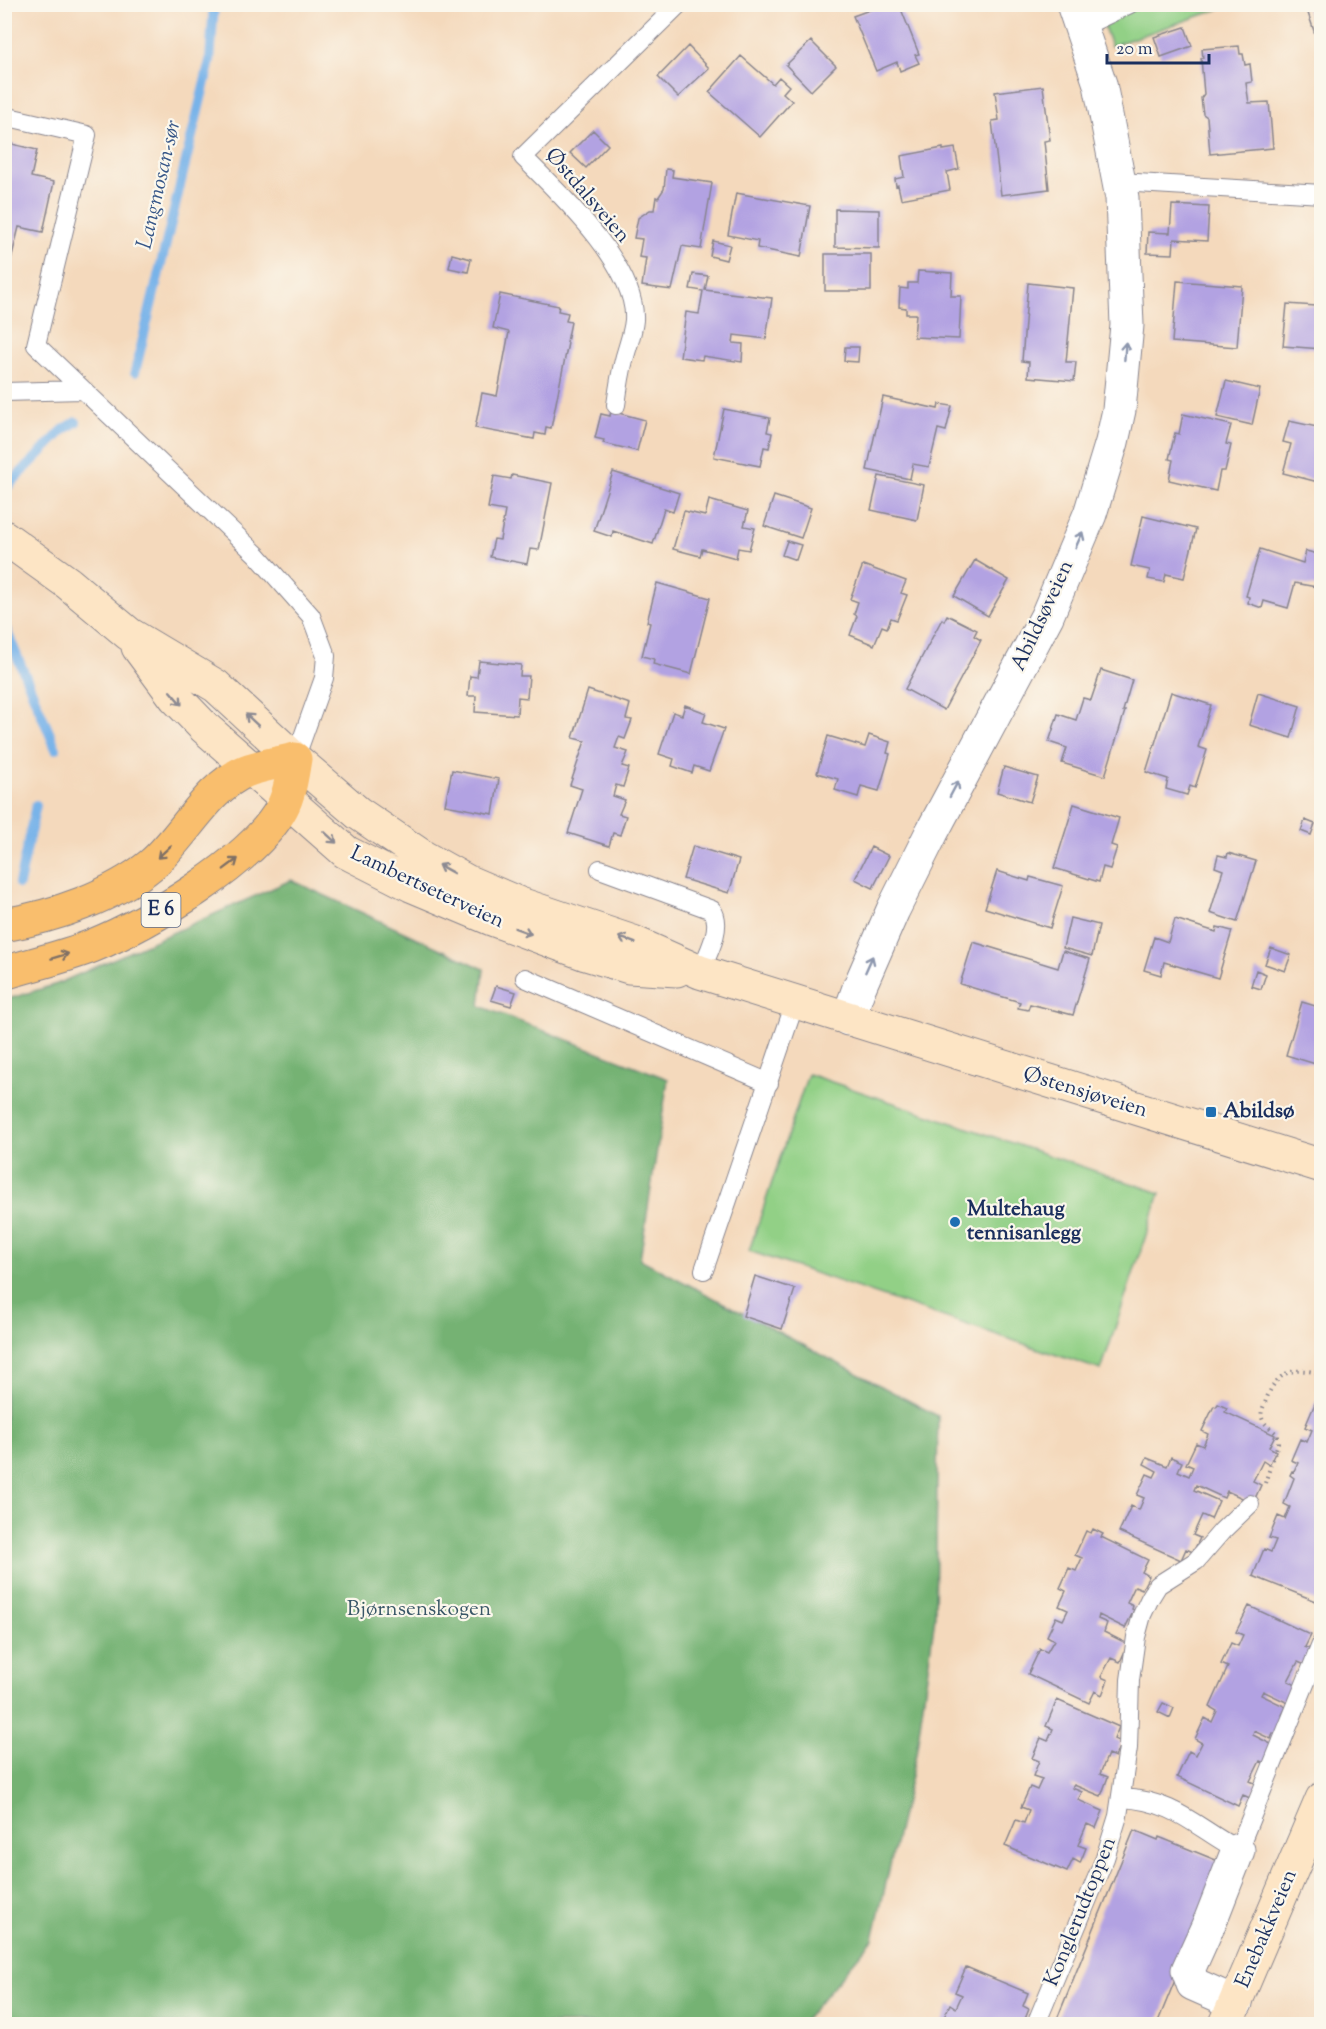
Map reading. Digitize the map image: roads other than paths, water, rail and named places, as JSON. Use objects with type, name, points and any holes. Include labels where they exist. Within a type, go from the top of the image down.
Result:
[{"type":"highway","name":"E 6","points":[[4,925],[80,904],[131,880],[172,846],[192,818],[226,783],[251,770],[295,759],[291,785],[277,815],[255,844],[231,864],[140,924],[90,946],[4,973]]},
{"type":"main road","name":"Lambertseterveien","points":[[12,542],[68,583],[129,634],[216,686],[358,813],[423,857],[466,880],[520,904],[633,942],[700,972],[848,1019]]},
{"type":"main road","name":"Lambertseterveien","points":[[129,634],[175,697],[251,770],[346,852],[411,885],[501,923],[586,954],[629,967],[700,972]]},
{"type":"main road","name":"Østensjøveien","points":[[848,1019],[1322,1166]]},
{"type":"main road","name":"Enebakkveien","points":[[1231,2014],[1322,1799]]},
{"type":"street","name":"Abildsøveien","points":[[848,1019],[893,910],[1047,616],[1090,514],[1112,442],[1125,365],[1127,325],[1120,182],[1100,84],[1077,16]]},
{"type":"street","points":[[1231,2014],[1193,1984],[1188,1970],[1211,1920],[1238,1850]]},
{"type":"lane","name":"Østdalsveien","points":[[616,405],[620,373],[634,321],[632,301],[615,262],[602,243],[559,193],[523,157],[679,4]]},
{"type":"lane","points":[[1077,16],[1130,4]]},
{"type":"lane","points":[[4,116],[87,135],[36,345],[257,555],[311,616],[326,656],[324,678],[295,759]]},
{"type":"lane","points":[[1120,182],[1322,195]]},
{"type":"lane","points":[[4,392],[83,390]]},
{"type":"lane","points":[[600,869],[712,910],[717,921],[715,933],[700,972]]},
{"type":"lane","points":[[525,978],[769,1083]]},
{"type":"lane","points":[[704,1270],[795,1003]]},
{"type":"lane","name":"Konglerudtoppen","points":[[1036,2025],[1105,1858],[1122,1798],[1130,1725],[1130,1680],[1136,1637],[1150,1598],[1167,1578],[1196,1561],[1250,1504]]},
{"type":"lane","points":[[1122,1798],[1143,1799],[1162,1804],[1238,1850],[1322,1642]]},
{"type":"waterway","name":"Langmosan-sør","points":[[135,372],[210,61],[214,4]]},
{"type":"waterway","name":"Langmosan-sør","points":[[4,490],[63,430],[76,422]]},
{"type":"waterway","name":"Langmosan-sør","points":[[4,625],[56,749]]},
{"type":"waterway","name":"Langmosan-sør","points":[[19,884],[36,805]]},
{"type":"place","name":"Abildsø","points":[[1211,1112]]},
{"type":"place","name":"Multehaug tennisanlegg","points":[[955,1222]]},
{"type":"park label","name":"Bjørnsenskogen","points":[[419,1610]]}]
